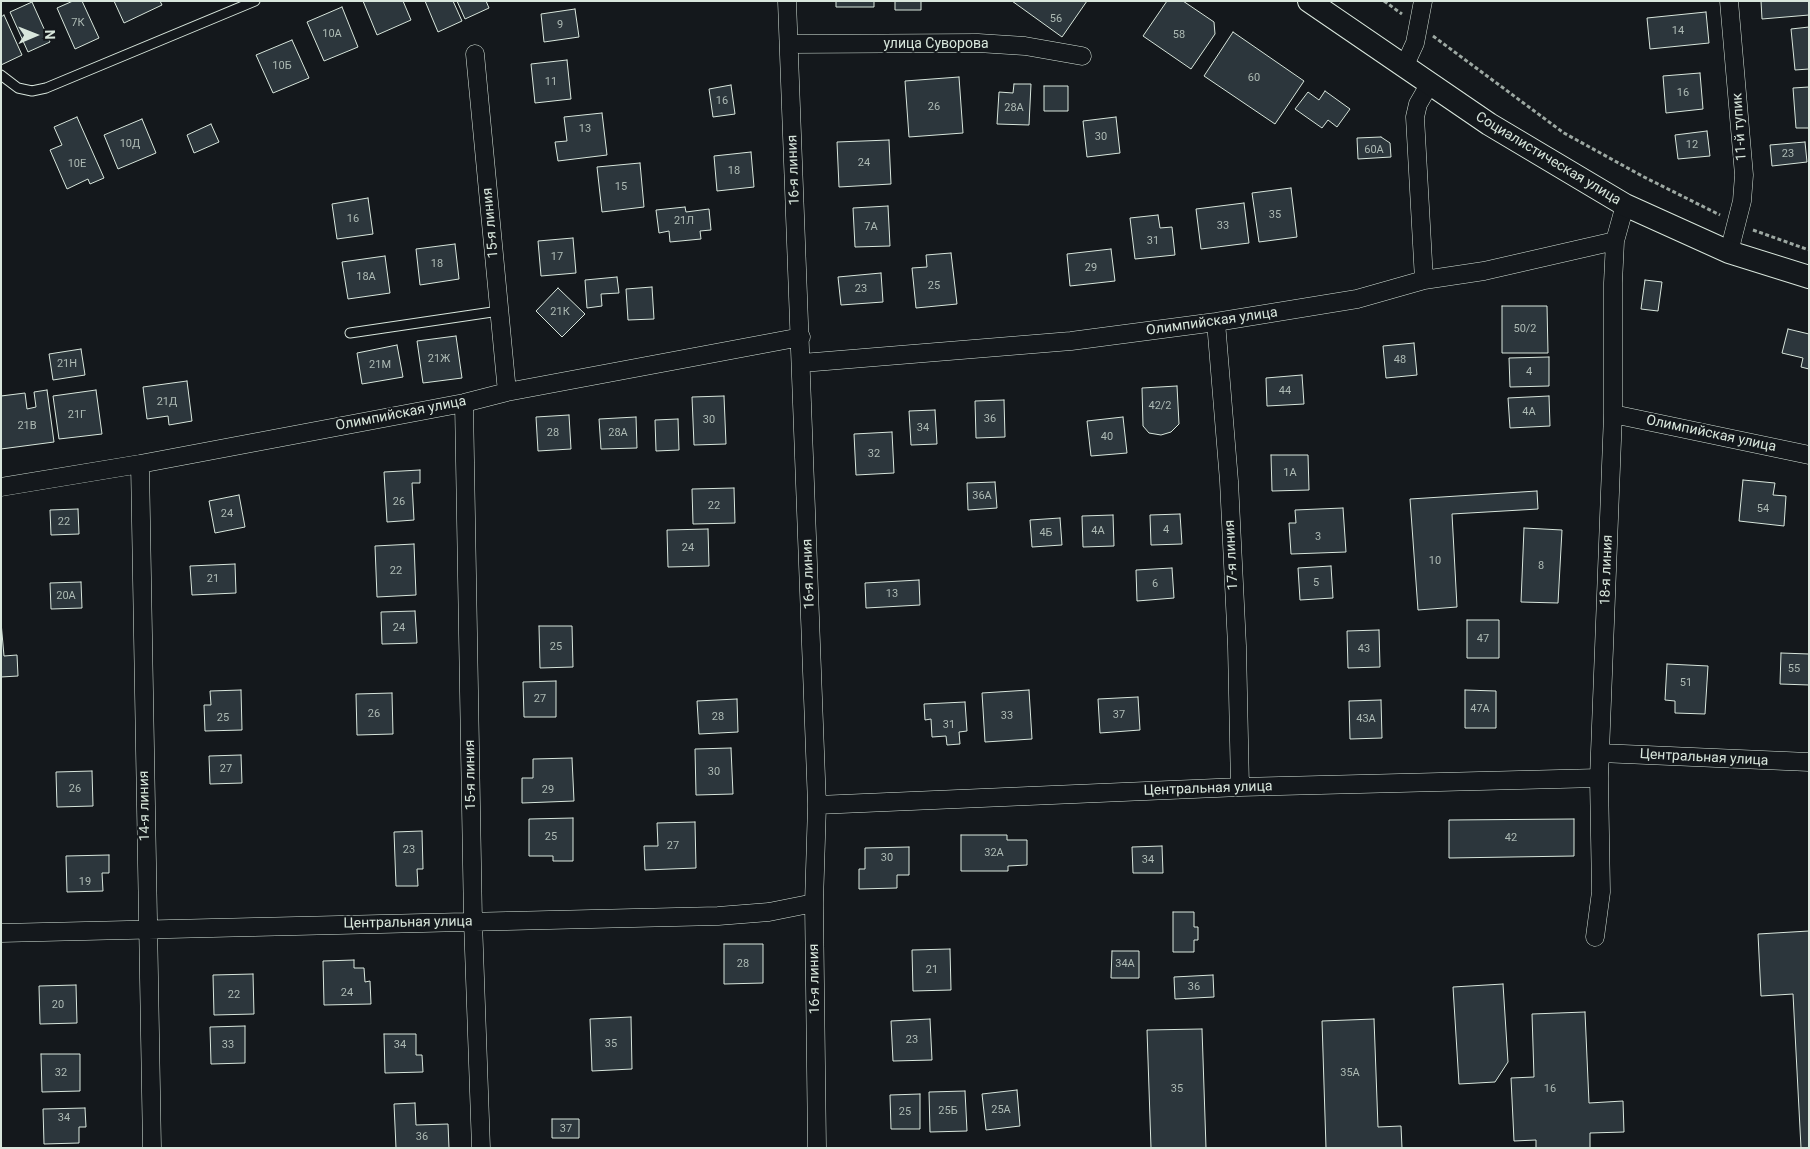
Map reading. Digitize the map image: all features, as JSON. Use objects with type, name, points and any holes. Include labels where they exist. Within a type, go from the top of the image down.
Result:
[{"type":"street","name":"16-я линия","points":[[787,1],[817,804],[814,903],[817,1148]]},
{"type":"street","name":"Социалистическая улица","points":[[1309,1],[1488,124],[1625,205],[1729,252],[1809,277]]},
{"type":"street","points":[[1404,67],[1420,26],[1422,1]]},
{"type":"street","name":"11-й тупик","points":[[1729,1],[1744,175],[1742,201],[1729,252]]},
{"type":"street","name":"улица Суворова","points":[[789,44],[978,43],[1025,46],[1082,56]]},
{"type":"street","name":"15-я линия","points":[[476,54],[507,392]]},
{"type":"street","points":[[1424,280],[1415,126],[1418,104],[1429,85]]},
{"type":"street","name":"18-я линия","points":[[1595,936],[1601,892],[1599,778],[1613,414],[1613,283],[1615,241],[1625,205]]},
{"type":"street","name":"Олимпийская улица","points":[[802,363],[1071,341],[1216,322],[1357,299],[1424,280],[1484,270],[1615,241]]},
{"type":"street","name":"17-я линия","points":[[1216,322],[1229,481],[1237,646],[1240,787]]},
{"type":"street","name":"Олимпийская улица","points":[[1,487],[140,464],[801,337]]},
{"type":"street","name":"15-я линия","points":[[464,403],[474,921],[482,1148]]},
{"type":"street","name":"Олимпийская улица","points":[[1613,414],[1809,455]]},
{"type":"street","name":"14-я линия","points":[[140,464],[152,1148]]},
{"type":"street","name":"Центральная улица","points":[[1600,753],[1809,762]]},
{"type":"street","name":"Центральная улица","points":[[817,804],[1240,787],[1599,778]]},
{"type":"street","name":"Центральная улица","points":[[1,933],[147,928],[718,916],[769,912],[814,903]]},
{"type":"lane","points":[[1,75],[18,88],[32,91],[46,88],[255,1]]},
{"type":"lane","points":[[350,333],[499,311]]},
{"type":"path","points":[[1420,26],[1564,133],[1644,178],[1736,224],[1809,250]]},
{"type":"building","points":[[73,1],[82,1],[99,38],[75,49],[57,8]]},
{"type":"building","points":[[114,1],[160,1],[162,5],[124,23]]},
{"type":"building","points":[[363,1],[403,1],[411,20],[377,35]]},
{"type":"building","points":[[425,1],[453,1],[462,21],[438,32]]},
{"type":"building","points":[[457,1],[486,1],[489,8],[465,19]]},
{"type":"building","points":[[836,1],[874,1],[874,7],[836,7]]},
{"type":"building","points":[[895,1],[921,1],[921,10],[895,10]]},
{"type":"building","points":[[1012,1],[1087,1],[1062,37]]},
{"type":"building","points":[[1167,1],[1183,1],[1214,22],[1215,34],[1191,69],[1143,36]]},
{"type":"building","points":[[1761,1],[1809,1],[1809,15],[1762,19]]},
{"type":"building","points":[[32,2],[50,42],[28,52],[10,12]]},
{"type":"building","points":[[342,7],[358,47],[324,61],[307,22]]},
{"type":"building","points":[[575,9],[579,37],[544,42],[541,14]]},
{"type":"building","points":[[1706,12],[1709,43],[1650,49],[1647,18]]},
{"type":"building","points":[[4,15],[22,55],[1,65],[1,17]]},
{"type":"building","points":[[1809,27],[1809,69],[1795,70],[1791,29]]},
{"type":"building","points":[[1233,32],[1304,81],[1275,124],[1204,76]]},
{"type":"building","points":[[292,40],[309,78],[273,93],[256,55]]},
{"type":"building","points":[[567,60],[571,99],[535,103],[531,64]]},
{"type":"building","points":[[1700,73],[1703,109],[1666,113],[1663,76]]},
{"type":"building","points":[[959,77],[963,133],[909,137],[905,81]]},
{"type":"building","points":[[1014,84],[1031,84],[1029,125],[997,124],[999,92],[1013,93]]},
{"type":"building","points":[[731,85],[735,114],[713,117],[709,89]]},
{"type":"building","points":[[1044,86],[1068,86],[1068,111],[1044,111]]},
{"type":"building","points":[[1809,87],[1809,128],[1796,128],[1793,88]]},
{"type":"building","points":[[1325,91],[1350,109],[1337,127],[1328,120],[1322,128],[1295,109],[1308,92],[1319,100]]},
{"type":"building","points":[[602,113],[607,155],[558,161],[555,142],[567,141],[564,117]]},
{"type":"building","points":[[77,117],[104,178],[90,184],[88,179],[67,189],[50,150],[62,145],[54,127]]},
{"type":"building","points":[[1116,117],[1120,153],[1087,157],[1083,121]]},
{"type":"building","points":[[142,119],[156,153],[118,169],[104,135]]},
{"type":"building","points":[[211,124],[219,142],[194,153],[187,135]]},
{"type":"building","points":[[1707,131],[1710,156],[1678,159],[1675,135]]},
{"type":"building","points":[[1381,137],[1390,143],[1391,157],[1358,159],[1357,138]]},
{"type":"building","points":[[889,140],[891,184],[839,187],[837,142]]},
{"type":"building","points":[[1805,142],[1807,162],[1772,166],[1770,145]]},
{"type":"building","points":[[751,152],[754,187],[717,191],[714,156]]},
{"type":"building","points":[[640,163],[644,207],[602,212],[597,167]]},
{"type":"building","points":[[1291,188],[1297,237],[1259,242],[1252,193]]},
{"type":"building","points":[[368,198],[373,234],[337,239],[332,204]]},
{"type":"building","points":[[1244,203],[1249,243],[1201,249],[1196,209]]},
{"type":"building","points":[[888,206],[890,246],[855,247],[853,208]]},
{"type":"building","points":[[685,207],[686,212],[709,209],[711,230],[700,231],[701,239],[670,242],[669,231],[659,233],[656,210]]},
{"type":"building","points":[[1158,215],[1160,228],[1172,227],[1175,255],[1135,259],[1130,218]]},
{"type":"building","points":[[573,238],[576,273],[541,276],[538,241]]},
{"type":"building","points":[[455,244],[459,279],[420,285],[416,249]]},
{"type":"building","points":[[1111,249],[1115,281],[1070,286],[1067,254]]},
{"type":"building","points":[[951,253],[957,304],[916,308],[912,268],[927,267],[926,255]]},
{"type":"building","points":[[385,256],[390,293],[348,299],[342,262]]},
{"type":"building","points":[[881,273],[883,302],[841,305],[838,277]]},
{"type":"building","points":[[617,277],[619,293],[601,294],[602,306],[587,308],[585,280]]},
{"type":"building","points":[[1645,280],[1662,282],[1658,311],[1641,309]]},
{"type":"building","points":[[652,287],[654,319],[628,320],[626,289]]},
{"type":"building","points":[[558,288],[585,314],[562,337],[536,311]]},
{"type":"building","points":[[1502,306],[1547,306],[1548,353],[1502,353]]},
{"type":"building","points":[[1788,329],[1809,334],[1809,369],[1801,367],[1803,358],[1782,353]]},
{"type":"building","points":[[456,336],[462,378],[423,383],[417,341]]},
{"type":"building","points":[[1414,343],[1417,375],[1386,378],[1383,346]]},
{"type":"building","points":[[397,345],[403,377],[362,384],[357,353]]},
{"type":"building","points":[[81,349],[85,375],[53,380],[49,354]]},
{"type":"building","points":[[1549,357],[1549,386],[1510,387],[1509,358]]},
{"type":"building","points":[[1302,375],[1304,404],[1267,406],[1266,378]]},
{"type":"building","points":[[187,381],[192,421],[169,425],[168,416],[147,419],[143,387]]},
{"type":"building","points":[[1177,386],[1179,424],[1171,432],[1161,435],[1149,433],[1143,426],[1142,388]]},
{"type":"building","points":[[47,390],[54,442],[1,449],[1,396],[25,393],[27,409],[36,407],[34,392]]},
{"type":"building","points":[[96,390],[102,434],[59,439],[53,396]]},
{"type":"building","points":[[724,396],[726,444],[694,445],[692,397]]},
{"type":"building","points":[[1549,396],[1550,426],[1510,428],[1508,398]]},
{"type":"building","points":[[1004,400],[1005,437],[976,438],[975,401]]},
{"type":"building","points":[[935,410],[937,444],[911,445],[909,411]]},
{"type":"building","points":[[569,415],[571,449],[538,451],[536,417]]},
{"type":"building","points":[[636,417],[637,448],[601,449],[599,419]]},
{"type":"building","points":[[1123,417],[1127,453],[1091,456],[1087,421]]},
{"type":"building","points":[[678,419],[679,450],[656,451],[655,420]]},
{"type":"building","points":[[892,432],[894,473],[856,475],[854,434]]},
{"type":"building","points":[[1271,455],[1308,455],[1309,490],[1272,491]]},
{"type":"building","points":[[420,470],[420,483],[412,483],[414,520],[387,522],[384,472]]},
{"type":"building","points":[[1743,480],[1775,483],[1773,495],[1786,496],[1784,526],[1739,521]]},
{"type":"building","points":[[995,482],[997,508],[968,510],[967,483]]},
{"type":"building","points":[[734,488],[735,523],[693,524],[692,489]]},
{"type":"building","points":[[1537,491],[1538,509],[1452,514],[1457,607],[1418,610],[1410,499]]},
{"type":"building","points":[[239,495],[245,527],[215,533],[209,501]]},
{"type":"building","points":[[1343,508],[1346,552],[1291,554],[1289,523],[1296,523],[1295,510]]},
{"type":"building","points":[[78,509],[79,534],[51,535],[50,510]]},
{"type":"building","points":[[1180,514],[1182,544],[1151,545],[1150,515]]},
{"type":"building","points":[[1113,515],[1114,546],[1083,547],[1082,516]]},
{"type":"building","points":[[1060,518],[1062,545],[1032,547],[1030,520]]},
{"type":"building","points":[[1524,528],[1562,530],[1558,603],[1521,602]]},
{"type":"building","points":[[708,529],[709,566],[668,567],[667,530]]},
{"type":"building","points":[[414,544],[416,595],[377,597],[375,546]]},
{"type":"building","points":[[235,564],[236,593],[192,595],[190,566]]},
{"type":"building","points":[[1331,566],[1333,598],[1300,600],[1298,568]]},
{"type":"building","points":[[1172,568],[1174,598],[1137,601],[1136,570]]},
{"type":"building","points":[[919,580],[920,605],[866,608],[865,583]]},
{"type":"building","points":[[81,582],[82,608],[51,609],[50,583]]},
{"type":"building","points":[[415,611],[417,643],[382,644],[381,612]]},
{"type":"building","points":[[1467,620],[1499,620],[1499,658],[1467,658]]},
{"type":"building","points":[[1,622],[4,656],[17,655],[18,676],[1,677]]},
{"type":"building","points":[[539,626],[572,626],[573,667],[540,668]]},
{"type":"building","points":[[1379,630],[1380,667],[1348,668],[1347,631]]},
{"type":"building","points":[[1781,653],[1809,654],[1809,685],[1780,684]]},
{"type":"building","points":[[1667,664],[1708,666],[1705,714],[1675,713],[1675,701],[1665,700]]},
{"type":"building","points":[[556,681],[556,717],[524,717],[523,682]]},
{"type":"building","points":[[241,690],[242,730],[205,731],[204,705],[211,705],[210,691]]},
{"type":"building","points":[[1029,690],[1032,739],[985,742],[982,693]]},
{"type":"building","points":[[1465,690],[1496,691],[1496,728],[1465,728]]},
{"type":"building","points":[[392,693],[393,734],[357,735],[356,694]]},
{"type":"building","points":[[1138,697],[1140,730],[1100,733],[1098,699]]},
{"type":"building","points":[[737,699],[738,732],[699,734],[697,701]]},
{"type":"building","points":[[1381,700],[1382,738],[1350,739],[1349,701]]},
{"type":"building","points":[[965,702],[967,731],[959,732],[960,744],[947,745],[946,736],[932,737],[931,719],[925,720],[924,704]]},
{"type":"building","points":[[731,748],[733,794],[696,795],[695,749]]},
{"type":"building","points":[[241,755],[242,783],[210,784],[209,756]]},
{"type":"building","points":[[572,758],[574,801],[522,803],[522,778],[533,778],[533,759]]},
{"type":"building","points":[[92,771],[93,806],[57,807],[56,772]]},
{"type":"building","points":[[573,818],[573,861],[553,861],[553,856],[529,856],[529,819]]},
{"type":"building","points":[[1574,819],[1574,856],[1449,858],[1449,820]]},
{"type":"building","points":[[695,822],[696,868],[645,870],[644,846],[658,846],[657,823]]},
{"type":"building","points":[[422,831],[423,869],[417,869],[418,886],[396,886],[394,832]]},
{"type":"building","points":[[961,835],[1007,835],[1007,840],[1027,840],[1027,865],[1008,866],[1008,871],[961,871]]},
{"type":"building","points":[[1162,846],[1163,873],[1133,873],[1132,847]]},
{"type":"building","points":[[909,847],[909,875],[897,875],[897,888],[859,889],[859,869],[865,869],[865,848]]},
{"type":"building","points":[[109,855],[109,873],[102,873],[103,891],[67,892],[66,856]]},
{"type":"building","points":[[1173,912],[1194,912],[1194,927],[1198,927],[1198,940],[1194,940],[1194,952],[1173,952]]},
{"type":"building","points":[[1809,931],[1809,1148],[1801,1148],[1793,994],[1761,996],[1758,934]]},
{"type":"building","points":[[724,944],[763,944],[763,983],[724,984]]},
{"type":"building","points":[[950,949],[951,990],[913,991],[912,950]]},
{"type":"building","points":[[1112,951],[1139,951],[1139,978],[1111,978]]},
{"type":"building","points":[[354,960],[354,968],[364,968],[365,982],[370,981],[371,1004],[324,1005],[323,961]]},
{"type":"building","points":[[253,974],[254,1014],[214,1015],[213,975]]},
{"type":"building","points":[[1213,975],[1214,997],[1175,999],[1174,977]]},
{"type":"building","points":[[1503,984],[1508,1062],[1495,1082],[1459,1084],[1453,987]]},
{"type":"building","points":[[76,985],[77,1023],[40,1024],[39,986]]},
{"type":"building","points":[[1585,1012],[1589,1103],[1623,1101],[1624,1132],[1590,1133],[1590,1148],[1536,1148],[1536,1140],[1514,1141],[1511,1078],[1534,1077],[1532,1014]]},
{"type":"building","points":[[631,1017],[632,1069],[592,1071],[590,1019]]},
{"type":"building","points":[[930,1019],[932,1060],[893,1061],[891,1021]]},
{"type":"building","points":[[1374,1019],[1378,1127],[1401,1126],[1402,1148],[1326,1148],[1322,1021]]},
{"type":"building","points":[[245,1026],[245,1063],[211,1064],[210,1027]]},
{"type":"building","points":[[1202,1029],[1206,1148],[1151,1148],[1147,1030]]},
{"type":"building","points":[[384,1034],[416,1034],[416,1055],[422,1055],[423,1072],[385,1073]]},
{"type":"building","points":[[41,1054],[80,1054],[80,1091],[42,1092]]},
{"type":"building","points":[[1017,1090],[1020,1126],[986,1130],[982,1094]]},
{"type":"building","points":[[965,1091],[967,1131],[930,1132],[929,1092]]},
{"type":"building","points":[[920,1094],[920,1129],[891,1129],[890,1095]]},
{"type":"building","points":[[415,1103],[416,1125],[448,1124],[449,1148],[396,1148],[394,1104]]},
{"type":"building","points":[[85,1108],[86,1127],[79,1127],[79,1143],[44,1144],[43,1109]]},
{"type":"building","points":[[552,1119],[579,1119],[579,1138],[552,1138]]}]
